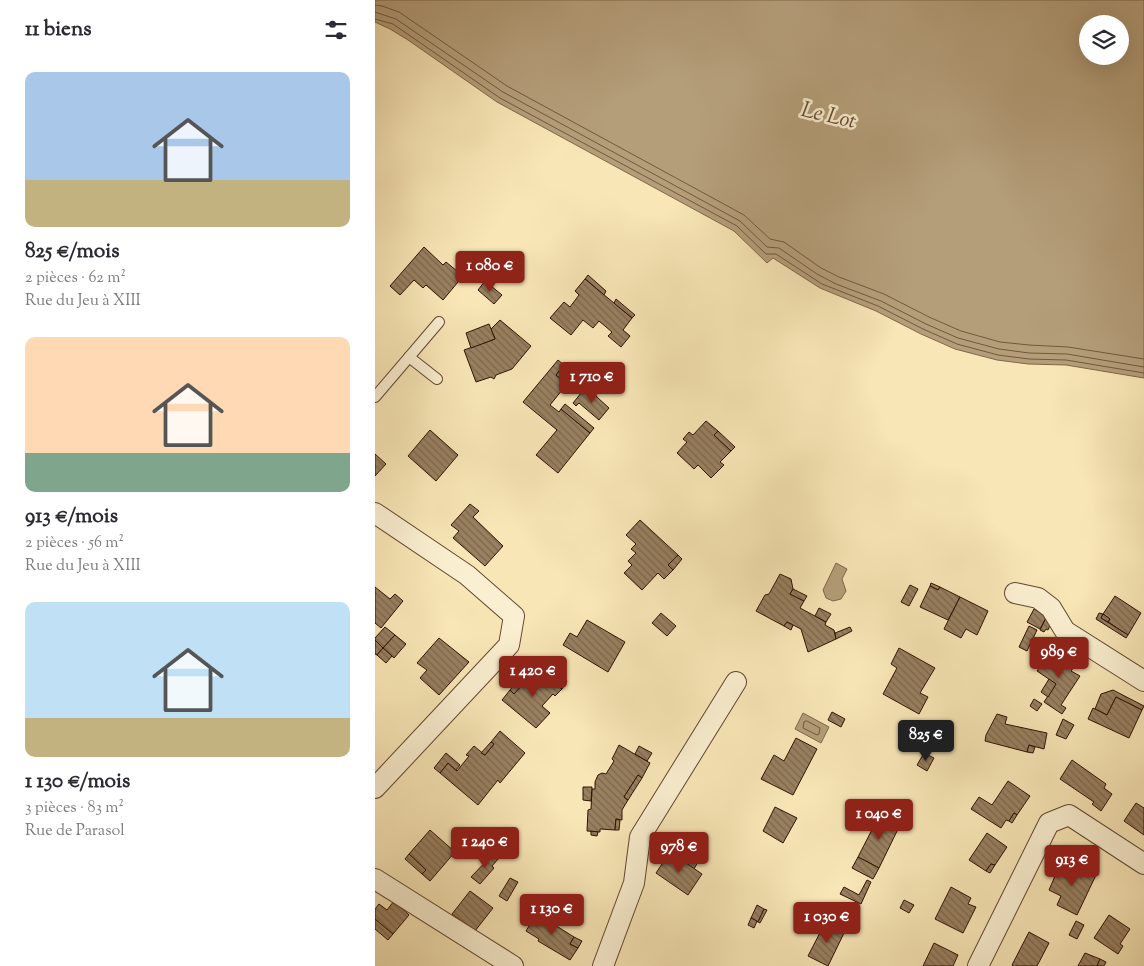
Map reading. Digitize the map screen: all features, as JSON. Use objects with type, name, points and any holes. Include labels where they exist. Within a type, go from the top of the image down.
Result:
[{"type":"street","points":[[375,513],[467,575],[514,616],[509,645],[375,788]]},
{"type":"street","points":[[1015,593],[1037,598],[1051,608],[1065,630],[1144,681]]},
{"type":"street","points":[[603,966],[634,883],[641,837],[737,682]]},
{"type":"street","points":[[978,966],[1049,824],[1069,815],[1144,864]]},
{"type":"street","points":[[375,879],[513,966]]},
{"type":"lane","points":[[375,396],[439,322]]},
{"type":"lane","points":[[409,357],[437,379]]},
{"type":"water","name":"Le Lot","points":[[375,0],[1144,0],[1144,378],[1066,365],[1028,364],[997,360],[955,349],[876,311],[820,288],[773,258],[767,263],[734,231],[497,102],[390,29],[375,22]]},
{"type":"water","points":[[836,563],[847,569],[842,579],[846,591],[841,599],[833,601],[826,598],[823,590]]},
{"type":"water","points":[[803,713],[829,727],[821,743],[795,729]]},
{"type":"building","points":[[424,247],[443,265],[446,262],[463,276],[443,300],[426,285],[423,288],[414,280],[400,295],[390,286]]},
{"type":"building","points":[[588,275],[606,291],[604,295],[585,279]]},
{"type":"building","points":[[585,279],[632,318],[623,330],[630,336],[621,347],[608,336],[612,332],[599,321],[593,328],[583,320],[571,335],[550,318],[564,302],[570,307],[579,295],[575,291]]},
{"type":"building","points":[[485,281],[502,295],[494,304],[478,290]]},
{"type":"building","points":[[616,299],[635,315],[632,318],[614,303]]},
{"type":"building","points":[[500,320],[531,346],[512,369],[496,375],[494,379],[491,377],[476,382],[464,350],[495,339],[491,329]]},
{"type":"building","points":[[489,324],[495,339],[471,348],[466,333]]},
{"type":"building","points":[[558,360],[564,365],[556,375],[567,384],[550,405],[559,412],[561,409],[590,433],[558,473],[536,455],[557,430],[523,402]]},
{"type":"building","points":[[564,365],[575,375],[567,384],[556,375]]},
{"type":"building","points":[[586,387],[609,408],[599,420],[579,403],[576,406],[573,403]]},
{"type":"building","points":[[565,404],[594,428],[590,433],[561,409]]},
{"type":"building","points":[[706,421],[718,431],[714,435],[731,451],[720,462],[724,465],[711,478],[698,465],[694,469],[677,453],[687,442],[683,439],[689,432],[693,435]]},
{"type":"building","points":[[430,430],[458,455],[436,481],[408,456]]},
{"type":"building","points":[[718,431],[735,447],[731,451],[714,435]]},
{"type":"building","points":[[375,454],[386,464],[375,476]]},
{"type":"building","points":[[470,504],[479,511],[473,517],[503,546],[485,566],[453,538],[459,531],[451,525]]},
{"type":"building","points":[[640,520],[678,555],[668,565],[673,570],[664,579],[658,573],[642,590],[624,573],[632,565],[628,561],[636,553],[631,549],[636,544],[626,535]]},
{"type":"building","points":[[678,555],[682,559],[673,570],[668,565]]},
{"type":"building","points":[[780,574],[791,579],[793,589],[790,594],[804,601],[800,608],[826,622],[825,625],[834,630],[836,639],[808,652],[801,629],[787,622],[784,626],[756,611],[765,595],[769,594]]},
{"type":"building","points":[[931,583],[940,587],[938,590],[930,586]]},
{"type":"building","points":[[910,585],[918,589],[909,606],[901,602]]},
{"type":"building","points":[[930,586],[938,590],[940,587],[960,597],[948,620],[920,607]]},
{"type":"building","points":[[375,587],[390,599],[395,594],[403,601],[381,628],[375,623]]},
{"type":"building","points":[[793,589],[807,596],[804,601],[790,594]]},
{"type":"building","points":[[1115,596],[1141,613],[1128,635],[1108,622],[1110,619],[1103,614]]},
{"type":"building","points":[[960,597],[988,611],[977,635],[966,629],[961,638],[944,629]]},
{"type":"building","points":[[819,608],[831,614],[826,622],[815,616]]},
{"type":"building","points":[[1034,609],[1047,616],[1040,629],[1027,622]]},
{"type":"building","points":[[661,613],[676,626],[667,636],[652,623]]},
{"type":"building","points":[[1099,613],[1103,614],[1101,618],[1128,635],[1126,638],[1096,619]]},
{"type":"building","points":[[1103,614],[1110,619],[1108,622],[1101,618]]},
{"type":"building","points":[[1047,616],[1052,621],[1048,630],[1046,629],[1044,632],[1040,630]]},
{"type":"building","points":[[587,620],[625,642],[608,672],[563,645],[570,633],[577,637]]},
{"type":"building","points":[[787,622],[793,625],[791,630],[784,626]]},
{"type":"building","points":[[1029,626],[1037,630],[1027,651],[1019,647]]},
{"type":"building","points":[[385,627],[395,635],[383,648],[375,638]]},
{"type":"building","points":[[850,627],[852,631],[836,639],[835,633]]},
{"type":"building","points":[[395,635],[406,644],[394,658],[383,648]]},
{"type":"building","points":[[439,638],[469,662],[439,695],[420,678],[427,670],[417,663]]},
{"type":"building","points":[[375,640],[383,648],[377,655],[375,654]]},
{"type":"building","points":[[383,648],[392,656],[386,663],[377,655]]},
{"type":"building","points":[[899,648],[935,668],[920,693],[928,697],[919,714],[883,694],[897,668],[891,664]]},
{"type":"building","points":[[1053,649],[1076,664],[1071,671],[1080,676],[1061,705],[1066,708],[1062,714],[1044,702],[1056,684],[1037,671]]},
{"type":"building","points":[[546,663],[567,681],[562,689],[541,670]]},
{"type":"building","points":[[541,670],[562,689],[555,696],[553,694],[542,706],[550,713],[536,728],[502,700],[510,690],[514,694],[531,675],[534,678]]},
{"type":"building","points":[[526,671],[531,675],[514,694],[510,690]]},
{"type":"building","points":[[1049,679],[1056,684],[1048,697],[1041,692]]},
{"type":"building","points":[[1113,690],[1144,706],[1142,710],[1116,697],[1107,715],[1095,709],[1101,694]]},
{"type":"building","points":[[1116,697],[1142,710],[1129,738],[1088,719],[1093,708],[1107,715]]},
{"type":"building","points":[[1034,699],[1042,704],[1037,711],[1030,706]]},
{"type":"building","points":[[832,712],[845,719],[841,727],[828,720]]},
{"type":"building","points":[[997,714],[1007,717],[1005,724],[1047,733],[1044,749],[1029,745],[1027,752],[985,741],[986,735]]},
{"type":"building","points":[[1063,719],[1074,725],[1066,739],[1056,735]]},
{"type":"building","points":[[500,731],[525,753],[500,783],[498,780],[478,805],[440,773],[448,763],[457,771],[469,756],[466,755],[474,746],[485,755],[494,744],[491,742]]},
{"type":"building","points":[[796,738],[817,749],[793,795],[761,779],[774,755],[784,761]]},
{"type":"building","points":[[491,742],[494,744],[485,755],[481,753]]},
{"type":"building","points":[[619,745],[650,763],[642,778],[638,775],[624,797],[628,800],[622,810],[622,820],[616,819],[615,830],[600,829],[600,832],[587,831],[592,789],[595,789],[598,775],[606,774],[614,761],[612,759]]},
{"type":"building","points":[[1029,745],[1035,747],[1033,753],[1027,752]]},
{"type":"building","points":[[639,746],[652,753],[647,761],[635,754]]},
{"type":"building","points":[[446,753],[460,765],[456,770],[448,763],[440,773],[434,768]]},
{"type":"building","points":[[924,753],[934,758],[927,771],[917,765]]},
{"type":"building","points":[[1072,760],[1106,784],[1104,788],[1112,794],[1101,811],[1092,804],[1094,802],[1060,779]]},
{"type":"building","points":[[638,775],[642,778],[628,800],[624,797]]},
{"type":"building","points":[[1008,781],[1030,796],[1017,815],[1014,813],[1001,828],[971,809],[979,797],[992,805]]},
{"type":"building","points":[[583,787],[592,787],[591,801],[583,800]]},
{"type":"building","points":[[1136,803],[1144,808],[1144,835],[1124,821]]},
{"type":"building","points":[[775,807],[797,818],[783,843],[763,831]]},
{"type":"building","points":[[1014,813],[1017,815],[1012,823],[1009,821]]},
{"type":"building","points":[[880,814],[900,825],[879,868],[858,857]]},
{"type":"building","points":[[616,819],[620,820],[619,830],[615,830]]},
{"type":"building","points":[[430,830],[455,852],[430,881],[422,874],[426,870],[409,854]]},
{"type":"building","points":[[591,831],[598,832],[597,836],[591,835]]},
{"type":"building","points":[[987,833],[1007,847],[995,865],[991,864],[986,871],[969,860]]},
{"type":"building","points":[[684,849],[699,860],[694,869],[678,857]]},
{"type":"building","points":[[670,852],[702,874],[688,895],[656,873]]},
{"type":"building","points":[[494,853],[499,858],[492,866],[494,868],[480,884],[471,877]]},
{"type":"building","points":[[409,854],[426,870],[422,874],[405,859]]},
{"type":"building","points":[[858,857],[879,868],[873,879],[852,868]]},
{"type":"building","points":[[1062,861],[1066,863],[1062,870],[1058,869]]},
{"type":"building","points":[[1066,863],[1084,872],[1086,868],[1097,873],[1077,915],[1057,905],[1061,896],[1049,890],[1058,869],[1062,870]]},
{"type":"building","points":[[991,864],[995,865],[990,873],[986,871]]},
{"type":"building","points":[[510,878],[518,882],[507,901],[499,896]]},
{"type":"building","points":[[867,880],[871,882],[861,904],[840,894],[844,887],[859,895]]},
{"type":"building","points":[[951,887],[971,898],[968,904],[976,907],[963,933],[935,919]]},
{"type":"building","points":[[470,891],[493,908],[475,931],[452,914]]},
{"type":"building","points":[[904,900],[914,905],[909,913],[900,908]]},
{"type":"building","points":[[394,901],[409,915],[393,934],[375,919],[375,909],[379,904],[387,910]]},
{"type":"building","points":[[757,905],[764,909],[758,922],[751,918]]},
{"type":"building","points":[[764,909],[767,910],[760,923],[758,922]]},
{"type":"building","points":[[538,911],[551,919],[550,922],[574,937],[570,944],[578,948],[570,960],[538,941],[539,939],[526,931]]},
{"type":"building","points":[[1109,915],[1130,929],[1120,944],[1123,946],[1118,954],[1094,938]]},
{"type":"building","points":[[751,918],[757,921],[754,928],[748,925]]},
{"type":"building","points":[[375,919],[393,934],[388,940],[375,929]]},
{"type":"building","points":[[826,921],[845,931],[828,966],[808,956]]},
{"type":"building","points":[[1076,921],[1084,925],[1077,939],[1069,935]]},
{"type":"building","points":[[1029,932],[1049,943],[1037,966],[1013,966],[1012,965]]},
{"type":"building","points":[[574,937],[582,941],[578,948],[570,944]]},
{"type":"building","points":[[934,943],[958,955],[953,966],[923,966]]},
{"type":"building","points":[[1085,953],[1100,959],[1097,966],[1078,966]]},
{"type":"building","points":[[1100,959],[1106,962],[1104,966],[1097,966]]}]
